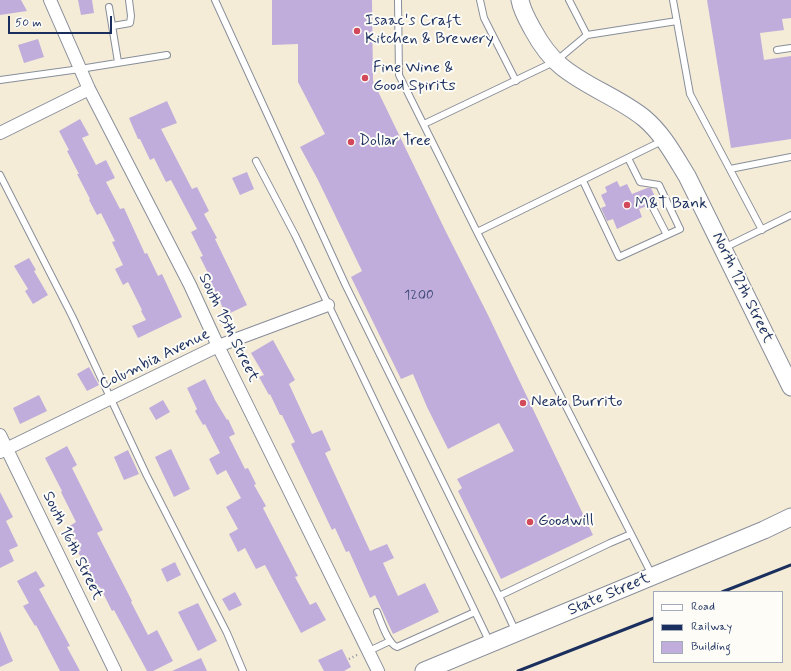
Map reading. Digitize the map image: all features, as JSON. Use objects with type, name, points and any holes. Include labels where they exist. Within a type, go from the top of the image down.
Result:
[{"type":"main road","name":"North 12th Street","points":[[520,0],[525,16],[536,36],[561,66],[624,104],[655,128],[664,140],[687,176],[791,388]]},
{"type":"main road","name":"State Street","points":[[425,670],[652,577],[764,530],[791,517]]},
{"type":"street","name":"South 15th Street","points":[[50,0],[89,89],[190,285],[218,346],[369,650],[378,671]]},
{"type":"street","points":[[0,133],[89,89]]},
{"type":"street","name":"Columbia Avenue","points":[[3,450],[110,400],[218,346],[328,305]]},
{"type":"street","name":"South 16th Street","points":[[0,434],[3,450],[115,671]]},
{"type":"lane","points":[[113,26],[130,23],[131,16],[129,0]]},
{"type":"lane","points":[[215,0],[346,286],[516,633]]},
{"type":"lane","points":[[398,0],[399,75],[652,577]]},
{"type":"lane","points":[[480,0],[484,18],[516,81]]},
{"type":"lane","points":[[569,0],[587,35]]},
{"type":"lane","points":[[673,0],[690,94],[762,230]]},
{"type":"lane","points":[[110,7],[118,62]]},
{"type":"lane","points":[[424,124],[556,61],[587,35],[677,22]]},
{"type":"lane","points":[[777,50],[791,48]]},
{"type":"lane","points":[[0,80],[166,55]]},
{"type":"lane","points":[[477,232],[664,140]]},
{"type":"lane","points":[[730,169],[791,156]]},
{"type":"lane","points":[[628,158],[644,189]]},
{"type":"lane","points":[[256,161],[295,235],[491,644]]},
{"type":"lane","points":[[0,175],[72,316],[110,400],[226,633],[243,671]]},
{"type":"lane","points":[[583,181],[619,257],[680,229],[658,185],[640,182]]},
{"type":"lane","points":[[651,204],[667,235]]},
{"type":"lane","points":[[723,249],[791,215]]},
{"type":"lane","points":[[499,596],[631,534]]},
{"type":"lane","points":[[377,612],[390,641],[393,646],[397,647],[475,612]]},
{"type":"lane","points":[[369,650],[390,641]]},
{"type":"building","points":[[0,0],[21,0],[27,11],[0,15]]},
{"type":"building","points":[[78,0],[92,0],[94,13],[81,15]]},
{"type":"building","points":[[272,0],[372,0],[373,81],[488,315],[593,535],[501,579],[458,491],[462,488],[457,479],[514,451],[499,423],[448,449],[427,407],[413,374],[401,379],[351,277],[362,271],[318,180],[300,147],[325,134],[298,82],[298,44],[272,45]]},
{"type":"building","points":[[707,0],[791,0],[791,18],[782,19],[784,30],[760,33],[764,60],[791,56],[791,139],[731,148]]},
{"type":"building","points":[[38,39],[44,57],[24,63],[18,45]]},
{"type":"building","points":[[167,101],[177,123],[161,129],[192,189],[197,187],[209,211],[204,214],[217,238],[215,239],[247,305],[226,315],[200,257],[203,256],[191,232],[197,229],[171,180],[166,182],[154,158],[150,160],[140,139],[138,139],[129,118]]},
{"type":"building","points":[[80,119],[89,135],[82,138],[96,165],[106,160],[115,178],[106,182],[120,209],[124,208],[145,254],[147,253],[158,276],[162,274],[182,317],[138,338],[132,326],[146,320],[128,282],[123,285],[115,269],[123,265],[112,242],[115,241],[101,213],[97,215],[89,200],[90,199],[77,174],[79,174],[67,151],[69,150],[59,131]]},
{"type":"building","points":[[247,172],[254,189],[240,195],[232,178]]},
{"type":"building","name":"M&T Bank","points":[[617,181],[620,187],[627,184],[632,194],[647,188],[651,188],[657,201],[655,202],[649,200],[647,206],[639,209],[642,217],[617,229],[613,219],[607,221],[601,208],[606,206],[601,195],[607,192],[605,187]]},
{"type":"building","points":[[29,258],[36,270],[34,271],[48,295],[33,304],[25,291],[28,289],[14,266]]},
{"type":"building","points":[[273,340],[295,380],[289,384],[312,434],[322,430],[331,450],[325,453],[370,551],[387,544],[394,558],[383,563],[398,596],[425,583],[439,612],[393,634],[375,595],[370,598],[349,551],[346,552],[335,528],[332,530],[291,444],[295,442],[282,415],[280,415],[270,394],[269,395],[259,377],[264,375],[251,353]]},
{"type":"building","points":[[89,367],[99,385],[87,391],[77,374]]},
{"type":"building","points":[[205,379],[215,400],[227,420],[228,419],[235,434],[229,437],[245,469],[248,468],[256,484],[254,485],[266,506],[263,508],[298,576],[295,577],[310,605],[316,602],[326,620],[301,633],[265,565],[256,569],[245,548],[238,552],[229,534],[238,529],[226,507],[241,498],[226,470],[217,475],[209,459],[220,453],[205,424],[203,425],[195,411],[197,409],[187,388]]},
{"type":"building","points":[[39,395],[47,411],[20,424],[13,408]]},
{"type":"building","points":[[163,400],[170,412],[156,420],[149,408]]},
{"type":"building","points":[[67,446],[77,465],[72,468],[103,530],[97,533],[132,601],[131,602],[148,635],[157,630],[173,661],[153,671],[147,671],[114,610],[112,611],[100,587],[97,588],[78,552],[81,550],[68,527],[76,522],[45,458]]},
{"type":"building","points":[[171,449],[190,489],[174,497],[155,457]]},
{"type":"building","points":[[128,450],[139,474],[124,480],[114,457]]},
{"type":"building","points":[[0,492],[13,517],[6,521],[18,546],[9,550],[14,561],[0,568]]},
{"type":"building","points":[[175,562],[181,575],[167,582],[161,569]]},
{"type":"building","points":[[36,571],[45,586],[39,589],[70,646],[67,647],[80,671],[60,671],[36,625],[35,626],[23,606],[29,603],[17,581]]},
{"type":"building","points":[[235,592],[242,605],[229,611],[222,599]]},
{"type":"building","points":[[198,603],[217,641],[198,651],[178,612]]},
{"type":"building","points":[[0,631],[13,661],[0,667]]},
{"type":"building","points":[[342,649],[351,667],[344,671],[324,671],[318,660]]},
{"type":"building","points":[[201,658],[207,671],[172,671]]},
{"type":"railway","points":[[725,591],[791,565]]},
{"type":"railway","points":[[518,671],[653,618]]},
{"type":"place","name":"Isaac's Craft Kitchen & Brewery","points":[[357,31]]},
{"type":"place","name":"Fine Wine & Good Spirits","points":[[365,78]]},
{"type":"place","name":"Dollar Tree","points":[[351,142]]},
{"type":"place","name":"M&T Bank","points":[[627,205]]},
{"type":"place","name":"Neato Burrito","points":[[523,403]]},
{"type":"place","name":"Goodwill","points":[[530,522]]}]
